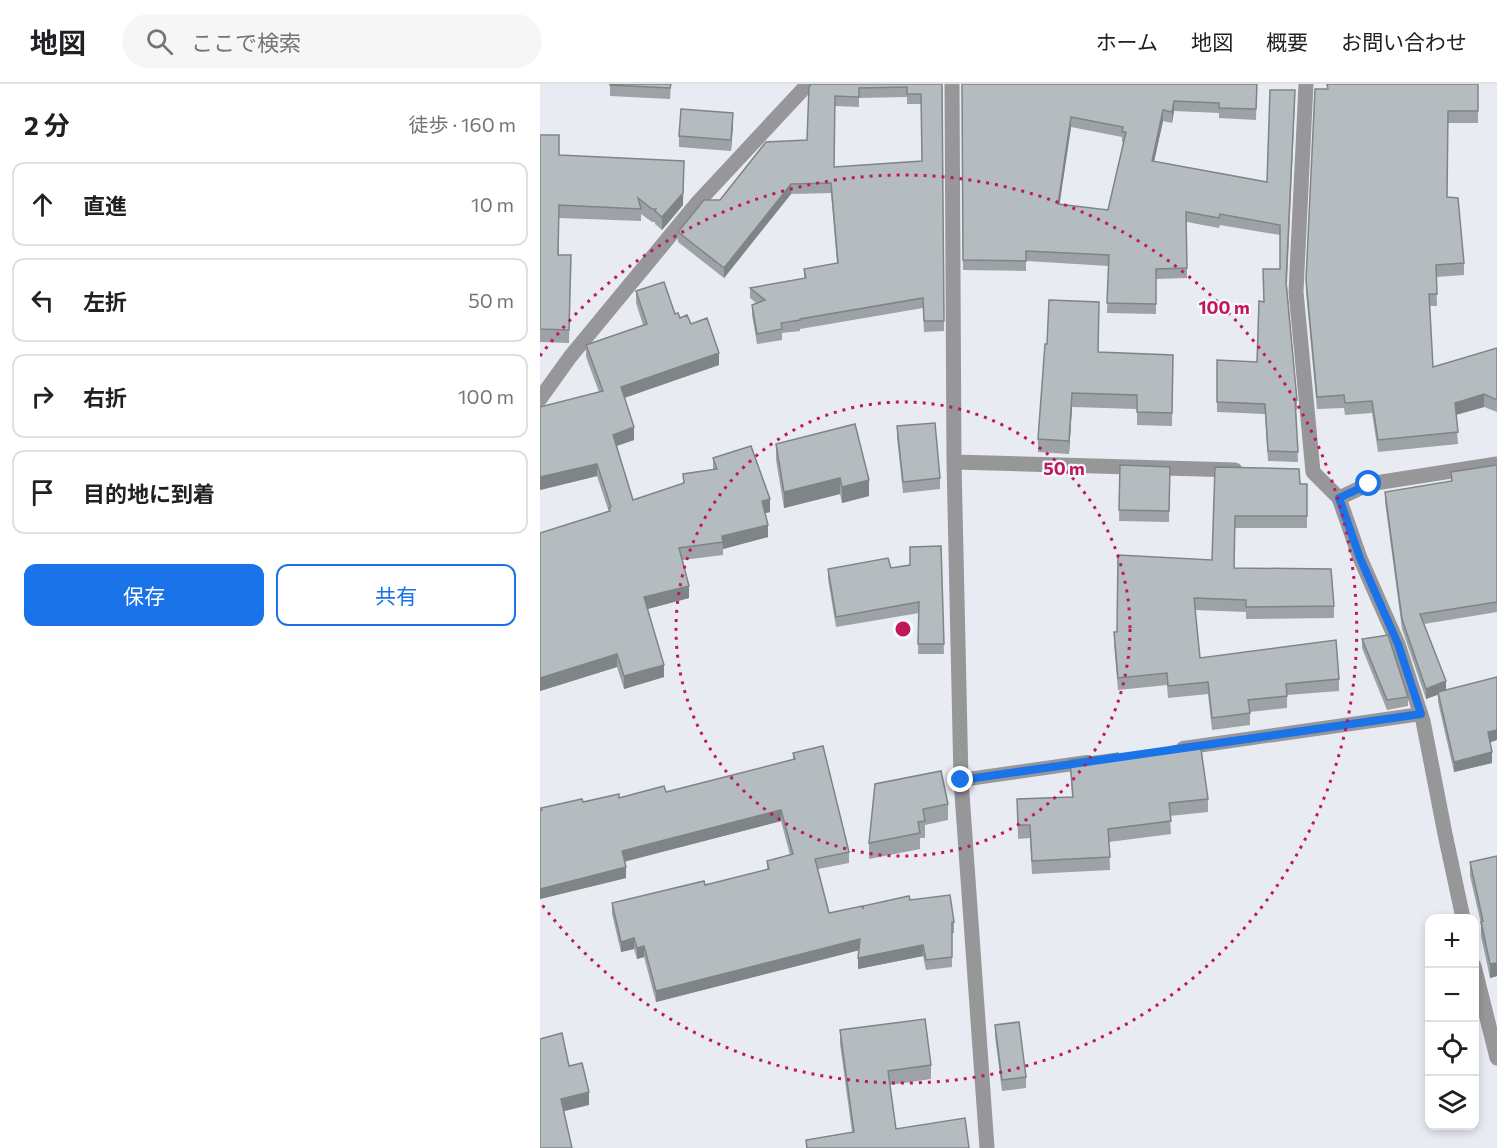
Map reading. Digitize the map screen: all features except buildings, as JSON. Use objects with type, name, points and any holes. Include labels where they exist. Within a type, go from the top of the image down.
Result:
[{"type":"street","points":[[540,399],[570,357],[698,202],[808,84]]},
{"type":"street","points":[[952,84],[954,462],[961,780],[987,1148]]},
{"type":"street","points":[[1306,84],[1296,292],[1307,472],[1339,498],[1360,558],[1398,644],[1421,714],[1444,834],[1463,914]]},
{"type":"street","points":[[954,462],[1253,470]]},
{"type":"street","points":[[1339,498],[1369,484],[1497,464]]},
{"type":"street","points":[[1474,968],[1497,1058]]},
{"type":"lane","points":[[1173,750],[1421,714]]},
{"type":"lane","points":[[961,780],[1103,760]]},
{"type":"route","points":[[961,780],[1421,714],[1398,644],[1360,558],[1339,498],[1369,484]]}]
